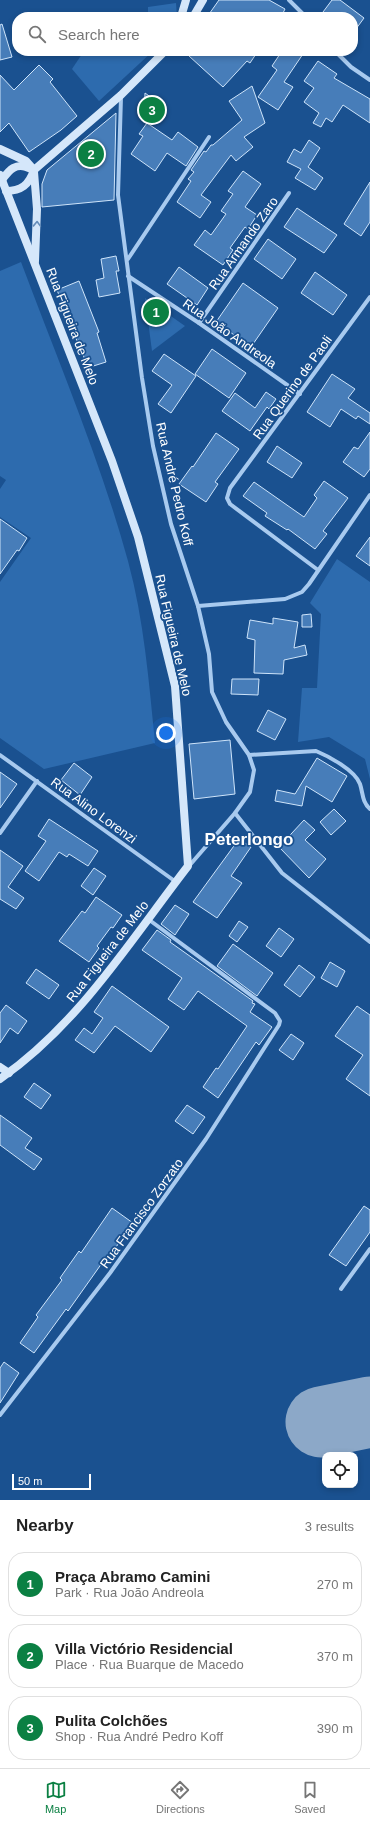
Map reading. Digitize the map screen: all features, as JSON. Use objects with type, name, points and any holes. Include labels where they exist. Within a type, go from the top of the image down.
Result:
[{"type":"main road","points":[[182,12],[186,0]]},
{"type":"main road","points":[[196,12],[203,0]]},
{"type":"main road","points":[[6,191],[16,191],[24,187],[34,170],[121,95],[159,56]]},
{"type":"main road","points":[[0,149],[26,162],[34,170]]},
{"type":"main road","points":[[1,178],[19,165],[24,165],[34,170]]},
{"type":"main road","name":"Rua Figueira de Melo","points":[[34,170],[37,209],[35,263]]},
{"type":"main road","name":"Rua Figueira de Melo","points":[[0,1079],[46,1042],[94,991],[188,866],[175,686],[138,537],[112,461],[1,178]]},
{"type":"main road","points":[[0,1067],[9,1073]]},
{"type":"street","points":[[289,0],[301,12]]},
{"type":"street","points":[[340,56],[351,67],[370,80]]},
{"type":"street","name":"Rua André Pedro Koff","points":[[121,95],[118,194],[128,259],[128,276],[153,446],[171,524],[198,606],[209,654],[212,692],[226,722],[249,755],[254,770],[250,792],[235,813],[188,866]]},
{"type":"street","points":[[128,259],[209,137]]},
{"type":"street","name":"Rua Armando Zaro","points":[[199,323],[289,193]]},
{"type":"street","name":"Rua João Andreola","points":[[128,276],[199,323],[300,394]]},
{"type":"street","name":"Rua Querino de Paoli","points":[[318,570],[230,504],[226,498],[230,488],[370,297]]},
{"type":"street","points":[[198,606],[291,598],[302,592],[370,495]]},
{"type":"street","points":[[249,755],[316,751],[326,755],[358,779],[364,800],[370,809]]},
{"type":"street","name":"Rua Alino Lorenzi","points":[[0,755],[176,882]]},
{"type":"street","points":[[0,833],[37,781]]},
{"type":"street","points":[[235,813],[282,873],[370,942]]},
{"type":"street","name":"Rua Francisco Zorzato","points":[[0,1415],[110,1273],[206,1139],[279,1025],[280,1021],[275,1013],[148,919]]},
{"type":"street","points":[[341,1289],[370,1249]]},
{"type":"shaded area","points":[[176,3],[177,12],[148,12],[148,7]]},
{"type":"shaded area","points":[[81,56],[148,56],[99,101],[72,69]]},
{"type":"shaded area","points":[[21,262],[92,448],[128,561],[134,583],[142,628],[155,743],[44,769],[0,738],[0,582],[31,538],[0,517],[0,489],[6,480],[0,476],[0,271]]},
{"type":"shaded area","points":[[145,298],[185,326],[152,351]]},
{"type":"shaded area","points":[[337,559],[370,582],[370,779],[365,759],[329,737],[298,742],[302,688],[317,688],[321,614],[310,603]]},
{"type":"building","points":[[219,0],[269,0],[285,9],[284,12],[211,12]]},
{"type":"building","points":[[332,0],[340,0],[356,12],[323,12]]},
{"type":"building","points":[[358,14],[364,18],[358,26]]},
{"type":"building","points":[[2,24],[12,57],[0,60],[0,25]]},
{"type":"building","points":[[189,56],[255,56],[250,63],[247,61],[223,87]]},
{"type":"building","points":[[279,56],[302,56],[284,82],[293,87],[278,110],[258,97],[277,70],[272,66]]},
{"type":"building","points":[[318,61],[337,74],[334,78],[370,99],[370,123],[343,105],[332,122],[326,118],[321,127],[313,123],[319,113],[304,102],[314,88],[304,81]]},
{"type":"building","points":[[39,65],[53,79],[50,82],[77,116],[61,130],[29,152],[9,123],[0,132],[0,75],[14,90]]},
{"type":"building","points":[[252,86],[265,123],[244,137],[253,147],[236,161],[231,155],[201,195],[211,202],[200,218],[177,202],[191,181],[188,179],[194,172],[191,170],[204,151],[206,152],[211,145],[213,145],[242,120],[229,101]]},
{"type":"building","points":[[145,93],[163,106],[153,121],[144,115]]},
{"type":"building","points":[[116,113],[114,200],[42,207],[42,184],[47,170]]},
{"type":"building","points":[[147,123],[172,140],[178,132],[198,147],[186,166],[167,153],[155,171],[131,154],[143,136],[139,134]]},
{"type":"building","points":[[309,140],[320,148],[308,167],[323,178],[315,190],[295,178],[301,169],[287,162],[294,149],[301,153]]},
{"type":"building","points":[[243,171],[261,184],[245,207],[257,215],[248,229],[245,227],[230,248],[233,250],[223,265],[194,245],[205,230],[211,235],[226,214],[221,211],[233,194],[228,191]]},
{"type":"building","points":[[370,182],[370,222],[361,236],[344,224]]},
{"type":"building","points":[[297,208],[337,235],[324,253],[284,227]]},
{"type":"building","points":[[268,239],[296,259],[282,279],[254,259]]},
{"type":"building","points":[[116,256],[119,271],[116,271],[120,293],[99,297],[96,280],[104,278],[101,259]]},
{"type":"building","points":[[179,267],[208,288],[197,305],[167,284]]},
{"type":"building","points":[[315,272],[347,295],[333,315],[301,293]]},
{"type":"building","points":[[79,281],[99,332],[97,333],[106,362],[87,368],[79,340],[77,341],[57,290]]},
{"type":"building","points":[[243,283],[278,308],[251,347],[216,322]]},
{"type":"building","points":[[212,349],[246,373],[229,398],[195,374]]},
{"type":"building","points":[[164,354],[196,376],[171,413],[158,404],[172,385],[152,371]]},
{"type":"building","points":[[332,374],[355,389],[348,398],[370,413],[370,424],[358,416],[356,419],[341,409],[330,427],[307,412]]},
{"type":"building","points":[[266,392],[276,399],[269,409],[267,407],[250,431],[222,411],[235,393],[255,408]]},
{"type":"building","points":[[370,432],[370,469],[364,477],[343,462],[354,447],[358,449]]},
{"type":"building","points":[[216,433],[239,449],[215,482],[218,484],[206,502],[179,484],[192,466],[193,467]]},
{"type":"building","points":[[277,446],[302,463],[292,478],[267,462]]},
{"type":"building","points":[[324,481],[348,498],[323,531],[327,534],[315,549],[288,529],[287,530],[265,516],[267,513],[243,496],[254,482],[304,517],[317,498],[314,495]]},
{"type":"building","points":[[0,519],[27,538],[19,551],[17,550],[0,574]]},
{"type":"building","points":[[370,537],[370,566],[356,556]]},
{"type":"building","points":[[311,614],[312,627],[302,627],[302,615]]},
{"type":"building","points":[[273,618],[298,622],[294,648],[305,645],[307,655],[284,660],[283,674],[254,673],[255,640],[247,638],[250,620],[273,624]]},
{"type":"building","points":[[232,679],[259,679],[258,695],[231,694]]},
{"type":"building","points":[[268,710],[286,719],[275,740],[257,731]]},
{"type":"building","points":[[230,740],[235,794],[194,799],[189,744]]},
{"type":"building","points":[[317,758],[347,776],[332,802],[306,786],[302,806],[275,801],[277,790],[295,794]]},
{"type":"building","points":[[74,763],[92,777],[80,795],[61,780]]},
{"type":"building","points":[[0,772],[17,784],[0,808]]},
{"type":"building","points":[[334,809],[346,821],[331,835],[320,822]]},
{"type":"building","points":[[49,819],[98,851],[88,866],[69,854],[67,857],[59,852],[39,881],[25,871],[46,841],[38,836]]},
{"type":"building","points":[[304,820],[315,830],[305,840],[326,859],[309,878],[279,847]]},
{"type":"building","points":[[239,839],[251,847],[231,876],[242,883],[217,918],[193,902]]},
{"type":"building","points":[[0,850],[23,866],[8,887],[24,898],[16,909],[0,899]]},
{"type":"building","points":[[94,868],[106,876],[93,895],[81,886]]},
{"type":"building","points":[[96,897],[122,915],[97,946],[99,948],[89,962],[59,941],[82,911],[85,913]]},
{"type":"building","points":[[175,905],[189,914],[175,935],[161,924]]},
{"type":"building","points":[[239,921],[248,927],[237,942],[229,936]]},
{"type":"building","points":[[279,928],[294,939],[281,957],[266,946]]},
{"type":"building","points":[[157,930],[171,940],[170,942],[253,1001],[252,1003],[255,1004],[250,1012],[272,1027],[259,1045],[256,1042],[218,1098],[203,1087],[216,1068],[218,1069],[247,1026],[198,991],[184,1010],[168,999],[182,978],[142,950]]},
{"type":"building","points":[[233,944],[273,973],[257,996],[217,966]]},
{"type":"building","points":[[330,962],[345,971],[337,987],[321,978]]},
{"type":"building","points":[[299,965],[315,977],[300,997],[284,985]]},
{"type":"building","points":[[36,969],[59,985],[49,999],[26,983]]},
{"type":"building","points":[[112,986],[169,1027],[151,1052],[115,1026],[94,1053],[75,1040],[84,1028],[92,1034],[103,1018],[94,1012]]},
{"type":"building","points":[[6,1005],[27,1021],[18,1034],[10,1028],[0,1043],[0,1013]]},
{"type":"building","points":[[357,1006],[370,1015],[370,1096],[346,1079],[363,1055],[335,1036]]},
{"type":"building","points":[[291,1034],[304,1043],[293,1060],[279,1050]]},
{"type":"building","points":[[34,1083],[51,1095],[41,1109],[24,1097]]},
{"type":"building","points":[[187,1105],[205,1117],[193,1134],[175,1121]]},
{"type":"building","points":[[0,1115],[32,1138],[25,1148],[42,1159],[34,1170],[0,1145]]},
{"type":"building","points":[[364,1206],[370,1210],[370,1232],[346,1266],[329,1255]]},
{"type":"building","points":[[112,1208],[133,1223],[109,1257],[107,1256],[68,1311],[66,1309],[34,1353],[20,1343],[38,1317],[36,1315],[62,1280],[60,1278],[79,1251],[81,1253]]},
{"type":"building","points":[[4,1362],[19,1373],[0,1403],[0,1368]]},
{"type":"runway","points":[[321,1422],[370,1412]]},
{"type":"place","name":"Pulita Colchões","points":[[152,110]]},
{"type":"place","name":"Villa Victório Residencial","points":[[91,154]]},
{"type":"place","name":"Praça Abramo Camini","points":[[156,312]]},
{"type":"district","name":"Peterlongo","points":[[249,839]]}]
